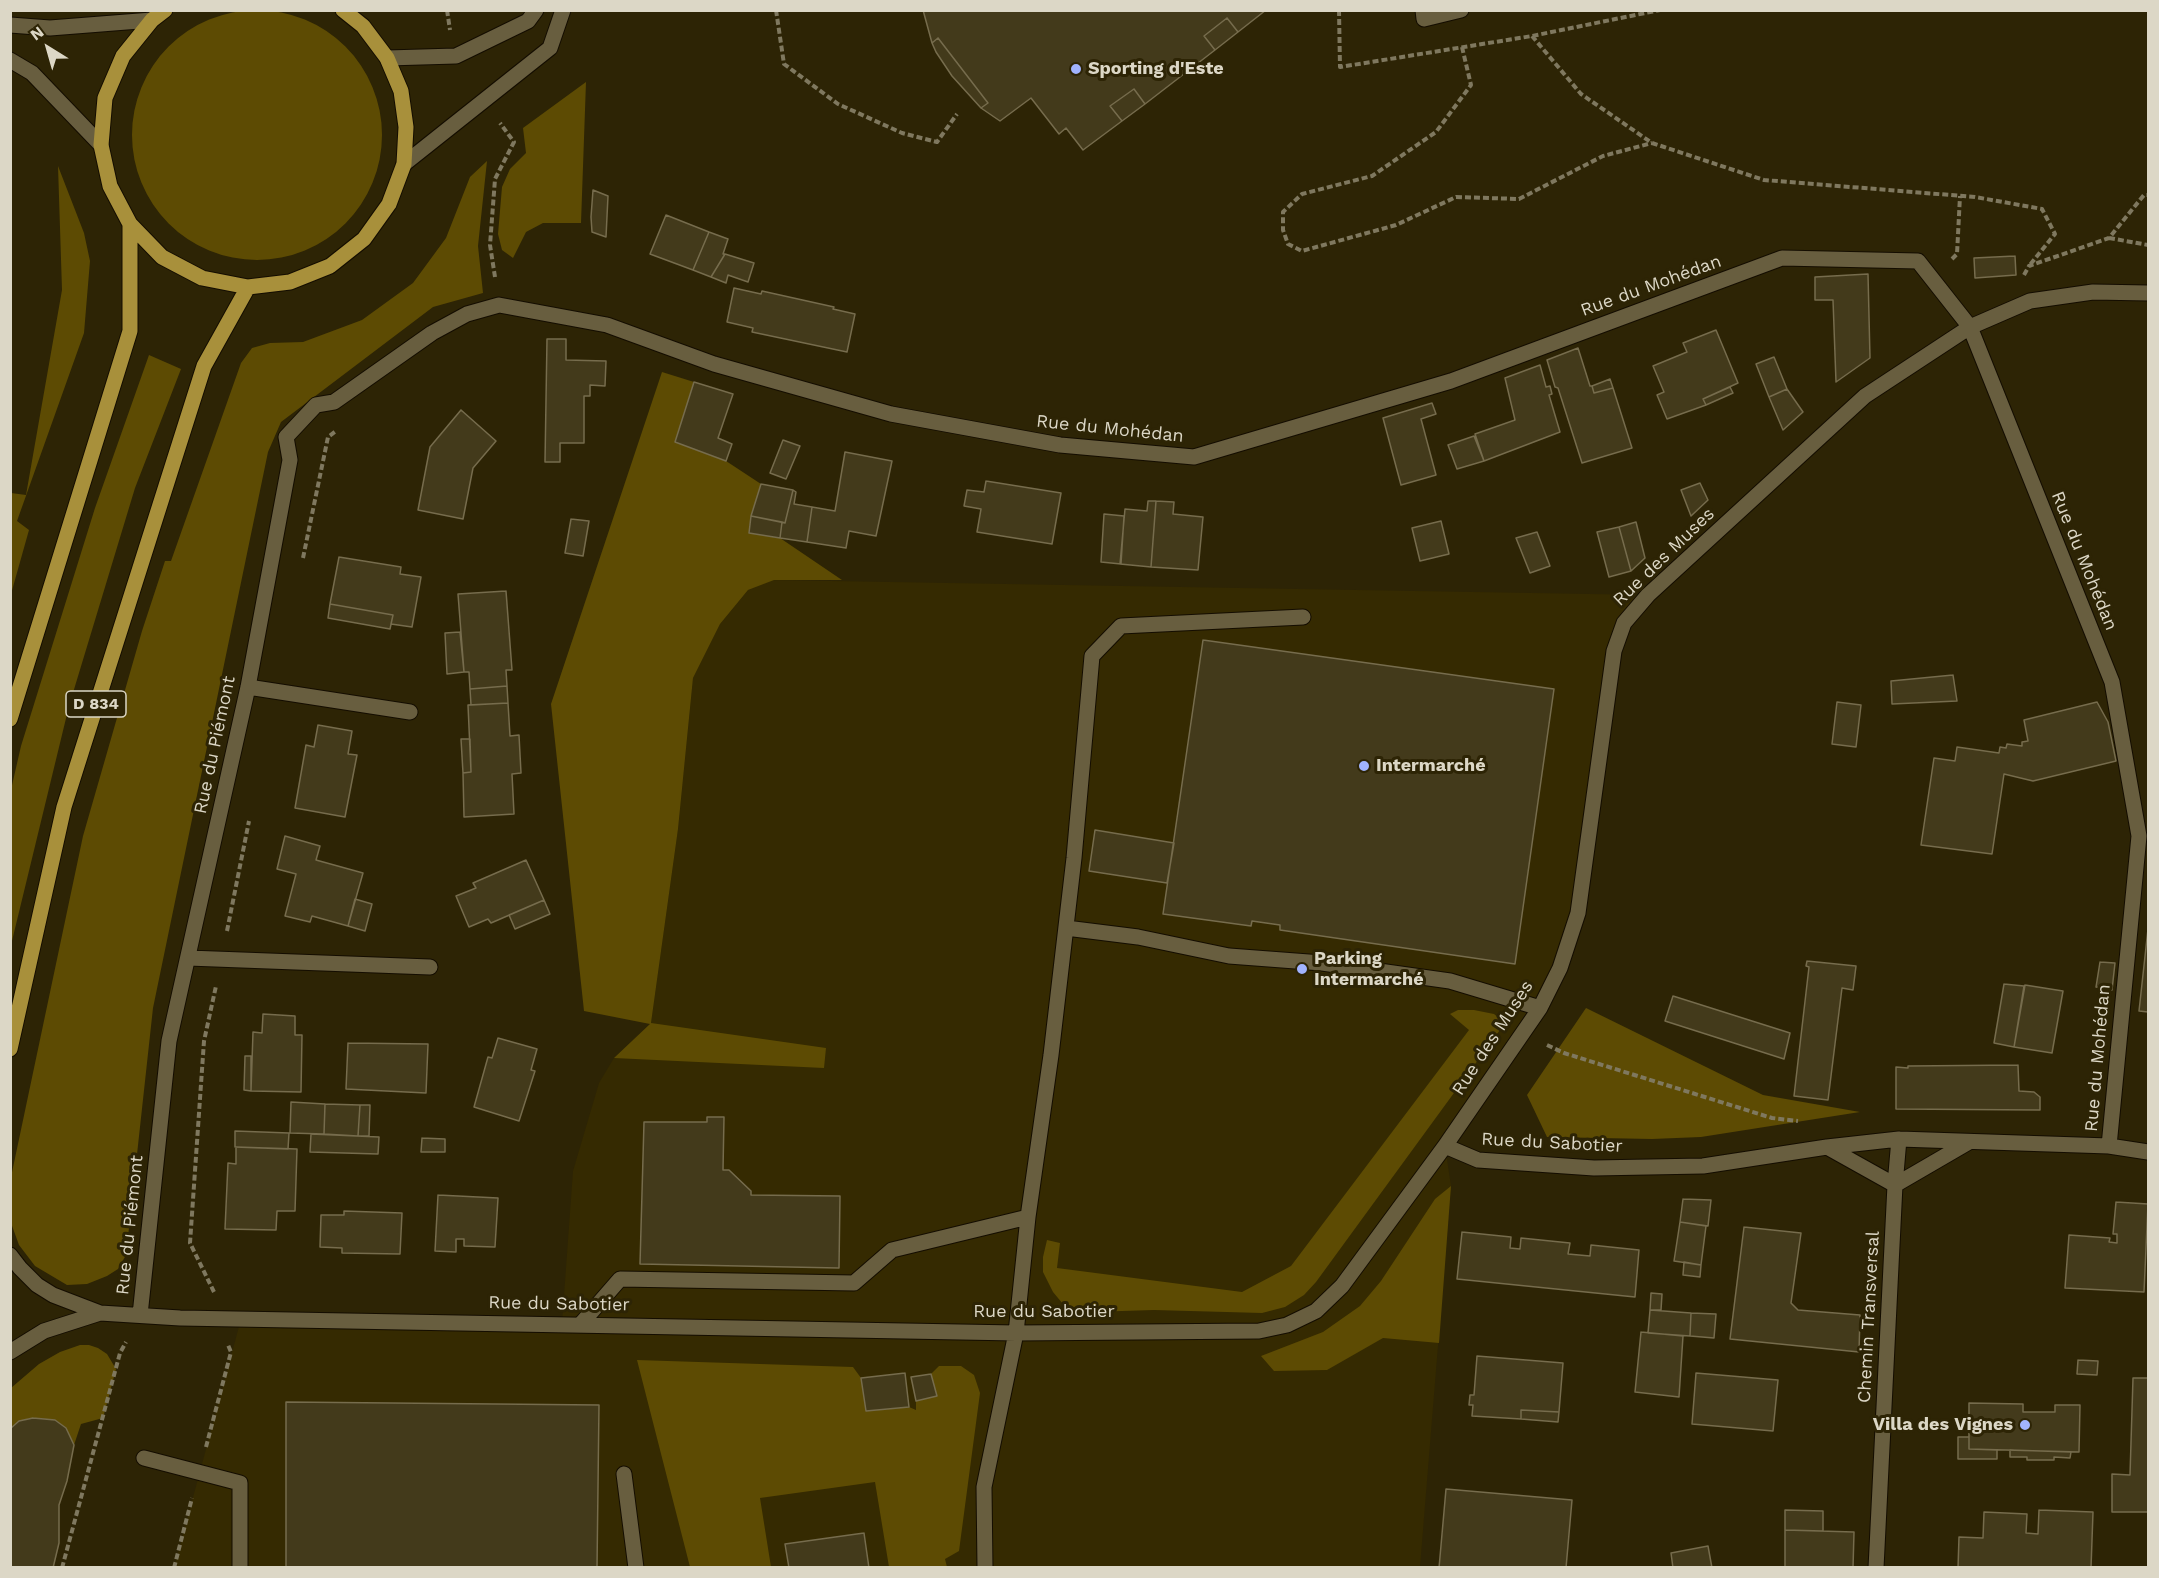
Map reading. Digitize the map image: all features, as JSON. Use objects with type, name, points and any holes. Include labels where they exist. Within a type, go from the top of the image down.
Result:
[{"type":"main road","points":[[159,15],[123,56],[105,98],[101,145],[110,186],[130,224],[162,257],[202,278],[248,287],[290,282],[330,266],[364,239],[389,204],[404,164],[406,127],[401,91],[387,58],[363,26],[343,10]]},
{"type":"main road","points":[[10,719],[130,331],[130,224]]},
{"type":"main road","name":"D 834","points":[[10,1049],[64,807],[204,366],[248,287]]},
{"type":"street","points":[[387,58],[456,56],[528,21],[536,10]]},
{"type":"street","points":[[404,164],[550,48],[563,10]]},
{"type":"street","points":[[1423,10],[1424,20],[1461,10]]},
{"type":"street","points":[[10,25],[50,28],[159,15]]},
{"type":"street","points":[[10,60],[32,74],[101,145]]},
{"type":"street","name":"Rue du Mohédan","points":[[500,305],[608,325],[714,364],[891,414],[1060,446],[1194,457],[1451,381],[1782,258],[1918,261],[1970,327],[2112,682],[2139,836],[2109,1146]]},
{"type":"street","name":"Rue des Muses","points":[[1445,1146],[1540,1008],[1560,968],[1578,913],[1614,651],[1624,623],[1648,595],[1865,396],[1970,327],[2030,301],[2093,292],[2148,293]]},
{"type":"street","name":"Rue du Piémont","points":[[140,1315],[169,1041],[248,687],[290,460],[286,437],[316,405],[334,402],[432,333],[467,314],[500,305]]},
{"type":"street","points":[[985,1568],[984,1487],[1016,1333],[1028,1217],[1066,928],[1092,656],[1121,626],[1303,617]]},
{"type":"street","points":[[248,687],[410,712]]},
{"type":"street","points":[[1066,928],[1138,938],[1229,956],[1323,963],[1450,981],[1540,1008]]},
{"type":"street","points":[[188,958],[430,967]]},
{"type":"street","name":"Rue du Mohédan","points":[[1899,1140],[2109,1146],[2148,1152]]},
{"type":"street","name":"Rue du Sabotier","points":[[10,1255],[37,1285],[53,1295],[100,1313],[218,1318],[1016,1333],[1259,1331],[1287,1325],[1316,1311],[1342,1286],[1445,1146],[1478,1160],[1594,1168],[1703,1166],[1827,1147],[1899,1140]]},
{"type":"street","name":"Chemin Transversal","points":[[1876,1568],[1899,1140]]},
{"type":"street","points":[[1827,1147],[1895,1185],[1969,1142]]},
{"type":"street","points":[[580,1325],[620,1279],[854,1283],[892,1250],[1028,1217]]},
{"type":"street","name":"Rue du Sabotier","points":[[10,1352],[44,1331],[100,1313]]},
{"type":"street","points":[[144,1458],[240,1483],[240,1568]]},
{"type":"street","points":[[624,1474],[636,1568]]},
{"type":"path","points":[[447,10],[456,56]]},
{"type":"path","points":[[776,10],[783,64],[838,104],[902,133],[937,142],[957,114]]},
{"type":"path","points":[[1339,10],[1340,67],[1532,36],[1660,10]]},
{"type":"path","points":[[1532,36],[1581,94],[1652,143],[1764,180],[1960,196],[2042,209],[2055,234],[2029,266],[2005,312]]},
{"type":"path","points":[[1462,47],[1471,85],[1436,132],[1372,176],[1302,194],[1283,212],[1283,230],[1288,244],[1302,251],[1396,225],[1456,197],[1519,199],[1603,156],[1652,143]]},
{"type":"path","points":[[484,101],[514,142],[495,179],[490,245],[500,305]]},
{"type":"path","points":[[2109,238],[2144,195],[2148,195]]},
{"type":"path","points":[[1933,280],[1957,254],[1960,196]]},
{"type":"path","points":[[2029,266],[2109,238],[2148,245]]},
{"type":"path","points":[[302,564],[327,437],[337,430]]},
{"type":"path","points":[[174,1568],[231,1352],[218,1318],[216,1296],[189,1243],[204,1041],[250,820]]},
{"type":"path","points":[[1522,1033],[1564,1053],[1761,1115],[1819,1124],[1827,1147]]},
{"type":"path","points":[[62,1568],[120,1353],[140,1315]]},
{"type":"shaded area","points":[[257,10],[281,13],[305,20],[326,31],[345,47],[361,66],[372,87],[379,111],[382,135],[379,159],[372,183],[361,204],[345,223],[326,239],[305,250],[281,257],[257,260],[233,257],[209,250],[188,239],[169,223],[153,204],[142,183],[135,159],[132,135],[135,111],[142,87],[153,66],[169,47],[188,31],[209,20],[233,13]]},
{"type":"shaded area","points":[[586,82],[581,223],[543,223],[526,232],[513,258],[502,250],[498,234],[502,187],[510,169],[526,153],[523,128]]},
{"type":"shaded area","points":[[487,161],[478,246],[483,293],[433,307],[281,422],[268,452],[153,1008],[126,1255],[118,1269],[107,1276],[87,1284],[67,1285],[35,1266],[19,1245],[11,1223],[11,1177],[83,836],[142,631],[165,561],[171,561],[241,363],[252,348],[270,343],[303,342],[362,320],[413,283],[446,238],[470,177]]},
{"type":"shaded area","points":[[58,166],[84,233],[90,261],[84,333],[17,521],[29,530],[11,594],[11,493],[26,495],[62,290]]},
{"type":"shaded area","points":[[149,355],[181,369],[135,488],[69,706],[11,945],[10,794],[21,746],[95,508]]},
{"type":"shaded area","points":[[662,372],[694,382],[675,442],[726,461],[761,484],[751,516],[749,533],[780,538],[842,580],[774,580],[748,590],[720,624],[693,678],[678,829],[651,1023],[826,1048],[824,1068],[614,1058],[650,1024],[584,1011],[551,704]]},
{"type":"shaded area","points":[[773,580],[1648,595],[1624,623],[1578,913],[1560,968],[1445,1146],[1451,1186],[1420,1567],[174,1568],[241,1319],[562,1323],[573,1171],[599,1083],[614,1058],[651,1023],[678,829],[693,678],[720,624],[748,590]]},
{"type":"shaded area","points":[[1586,1008],[1763,1095],[1860,1112],[1701,1137],[1652,1139],[1547,1137],[1527,1095]]},
{"type":"shaded area","points":[[1458,1010],[1494,1014],[1505,1023],[1316,1282],[1304,1295],[1285,1307],[1262,1313],[1154,1310],[1090,1312],[1063,1304],[1053,1292],[1043,1272],[1043,1257],[1047,1240],[1060,1243],[1057,1268],[1242,1292],[1291,1266],[1469,1030],[1450,1014]]},
{"type":"shaded area","points":[[1451,1186],[1439,1343],[1383,1338],[1327,1370],[1274,1371],[1261,1356],[1323,1332],[1360,1306],[1381,1281],[1435,1199]]},
{"type":"shaded area","points":[[80,1345],[98,1348],[107,1354],[116,1369],[103,1418],[81,1424],[74,1445],[55,1420],[33,1418],[19,1421],[11,1429],[11,1388],[39,1364],[60,1352]]},
{"type":"shaded area","points":[[637,1360],[853,1367],[861,1378],[867,1411],[909,1407],[916,1410],[916,1401],[936,1396],[931,1374],[939,1366],[961,1366],[974,1375],[980,1393],[959,1551],[945,1559],[947,1567],[889,1567],[875,1482],[760,1498],[771,1567],[690,1567]]},
{"type":"building","name":"Sporting d'Este","points":[[923,10],[1266,10],[1238,32],[1227,18],[1204,36],[1215,50],[1145,104],[1134,89],[1110,106],[1122,121],[1083,150],[1066,128],[1059,134],[1031,98],[1000,121],[981,108],[988,103],[938,38],[932,43]]},
{"type":"building","points":[[1227,18],[1238,32],[1215,50],[1204,36]]},
{"type":"building","points":[[938,38],[988,103],[981,108],[952,76],[936,52],[932,43]]},
{"type":"building","points":[[1134,89],[1145,104],[1122,121],[1110,106]]},
{"type":"building","points":[[593,190],[608,196],[606,237],[592,232]]},
{"type":"building","points":[[666,215],[709,232],[693,270],[650,254]]},
{"type":"building","points":[[709,232],[728,239],[723,254],[725,254],[711,277],[693,270]]},
{"type":"building","points":[[725,254],[754,263],[748,282],[728,275],[726,283],[711,277]]},
{"type":"building","points":[[2015,256],[2016,275],[1975,278],[1974,258]]},
{"type":"building","points":[[1868,274],[1870,358],[1836,382],[1833,300],[1815,300],[1815,277]]},
{"type":"building","points":[[734,288],[761,294],[762,291],[855,314],[847,352],[752,332],[753,328],[727,322]]},
{"type":"building","points":[[1716,330],[1738,383],[1703,399],[1706,405],[1667,419],[1657,395],[1664,392],[1653,366],[1687,352],[1683,343]]},
{"type":"building","points":[[547,339],[566,339],[566,360],[606,361],[605,386],[590,385],[590,396],[584,396],[584,443],[560,443],[560,462],[545,462]]},
{"type":"building","points":[[1578,348],[1594,393],[1613,388],[1632,448],[1582,463],[1547,360]]},
{"type":"building","points":[[1774,357],[1787,389],[1769,397],[1756,364]]},
{"type":"building","points":[[1540,365],[1546,387],[1550,386],[1552,394],[1549,395],[1560,432],[1484,461],[1475,434],[1515,420],[1505,378]]},
{"type":"building","points":[[1610,379],[1613,388],[1594,393],[1592,386]]},
{"type":"building","points":[[694,382],[733,394],[718,438],[732,444],[726,461],[675,442]]},
{"type":"building","points":[[1730,387],[1733,393],[1706,405],[1703,399]]},
{"type":"building","points":[[1787,389],[1803,412],[1783,430],[1769,397]]},
{"type":"building","points":[[1432,403],[1436,414],[1421,419],[1436,475],[1401,485],[1383,418]]},
{"type":"building","points":[[461,410],[496,441],[473,468],[463,519],[418,510],[430,447]]},
{"type":"building","points":[[1474,436],[1484,461],[1457,469],[1448,445]]},
{"type":"building","points":[[783,440],[800,446],[786,479],[770,473]]},
{"type":"building","points":[[845,452],[892,461],[876,536],[849,531],[846,548],[807,542],[812,507],[835,511]]},
{"type":"building","points":[[986,481],[1061,493],[1052,544],[977,532],[981,509],[964,506],[967,490],[984,492]]},
{"type":"building","points":[[1700,483],[1708,500],[1691,516],[1681,490]]},
{"type":"building","points":[[761,484],[793,490],[785,523],[751,516]]},
{"type":"building","points":[[793,490],[796,492],[794,504],[812,507],[807,542],[780,538],[782,522],[785,523]]},
{"type":"building","points":[[1148,501],[1156,501],[1151,567],[1120,564],[1125,509],[1147,511]]},
{"type":"building","points":[[1156,501],[1174,502],[1173,514],[1203,517],[1198,570],[1151,567]]},
{"type":"building","points":[[1104,514],[1124,516],[1121,564],[1101,562]]},
{"type":"building","points":[[751,516],[782,522],[780,538],[749,533]]},
{"type":"building","points":[[571,519],[589,521],[583,556],[565,553]]},
{"type":"building","points":[[1441,521],[1449,554],[1420,561],[1412,528]]},
{"type":"building","points":[[1636,522],[1645,558],[1631,571],[1619,527]]},
{"type":"building","points":[[1619,527],[1631,571],[1609,577],[1597,532]]},
{"type":"building","points":[[1537,532],[1550,566],[1530,573],[1516,538]]},
{"type":"building","points":[[339,557],[401,567],[400,574],[421,577],[412,627],[391,624],[393,615],[330,604]]},
{"type":"building","points":[[506,591],[512,670],[506,670],[507,686],[470,689],[469,672],[464,672],[458,594]]},
{"type":"building","points":[[330,604],[393,615],[390,629],[328,618]]},
{"type":"building","points":[[460,632],[464,672],[447,674],[445,633]]},
{"type":"building","name":"Intermarché","points":[[1203,640],[1554,689],[1515,964],[1280,930],[1280,925],[1252,921],[1251,926],[1163,914]]},
{"type":"building","points":[[1953,675],[1957,701],[1892,704],[1891,681]]},
{"type":"building","points":[[507,686],[508,703],[471,705],[470,689]]},
{"type":"building","points":[[1837,702],[1861,705],[1856,747],[1832,744]]},
{"type":"building","points":[[2097,702],[2108,722],[2116,761],[2033,781],[2004,774],[1992,854],[1921,845],[1934,758],[1955,761],[1957,747],[1999,753],[2000,747],[2006,748],[2007,744],[2022,746],[2022,742],[2028,741],[2024,720]]},
{"type":"building","points":[[508,703],[510,736],[519,735],[521,773],[512,774],[514,814],[464,817],[463,773],[471,772],[468,705]]},
{"type":"building","points":[[318,725],[352,731],[348,754],[357,755],[345,817],[295,808],[306,745],[314,747]]},
{"type":"building","points":[[461,739],[470,739],[471,772],[463,773]]},
{"type":"building","points":[[1095,830],[1174,843],[1167,883],[1089,871]]},
{"type":"building","points":[[285,836],[320,846],[316,860],[363,873],[348,926],[312,916],[310,922],[285,916],[296,874],[277,869]]},
{"type":"building","points":[[526,860],[544,900],[491,923],[488,919],[469,927],[456,896],[476,888],[473,883]]},
{"type":"building","points":[[355,899],[372,904],[365,931],[348,926]]},
{"type":"building","points":[[544,900],[550,914],[515,929],[509,915]]},
{"type":"building","points":[[2148,929],[2148,1012],[2139,1011]]},
{"type":"building","points":[[1807,961],[1856,966],[1853,990],[1842,988],[1828,1100],[1794,1096],[1809,967],[1806,966]]},
{"type":"building","points":[[2100,962],[2115,963],[2112,990],[2096,987]]},
{"type":"building","points":[[2004,984],[2024,986],[2014,1047],[1994,1043]]},
{"type":"building","points":[[2025,985],[2063,991],[2052,1053],[2014,1047]]},
{"type":"building","points":[[1673,996],[1790,1033],[1784,1059],[1665,1021]]},
{"type":"building","points":[[263,1014],[295,1016],[295,1035],[302,1035],[301,1092],[251,1091],[253,1032],[262,1033]]},
{"type":"building","points":[[498,1038],[537,1049],[531,1070],[535,1071],[519,1121],[474,1107],[488,1057],[492,1058]]},
{"type":"building","points":[[348,1043],[428,1044],[426,1093],[346,1089]]},
{"type":"building","points":[[245,1056],[251,1056],[251,1091],[244,1090]]},
{"type":"building","points":[[2018,1065],[2019,1091],[2034,1092],[2040,1097],[2040,1110],[1896,1109],[1896,1067]]},
{"type":"building","points":[[291,1102],[325,1104],[324,1134],[290,1133]]},
{"type":"building","points":[[325,1104],[360,1105],[358,1136],[324,1134]]},
{"type":"building","points":[[360,1105],[370,1105],[369,1136],[358,1136]]},
{"type":"building","points":[[707,1117],[724,1117],[723,1170],[729,1170],[751,1191],[751,1195],[840,1196],[839,1268],[640,1264],[644,1122],[707,1122]]},
{"type":"building","points":[[235,1131],[289,1133],[288,1149],[235,1147]]},
{"type":"building","points":[[311,1134],[379,1137],[378,1154],[310,1152]]},
{"type":"building","points":[[422,1138],[445,1139],[445,1152],[421,1152]]},
{"type":"building","points":[[236,1147],[297,1149],[295,1211],[277,1211],[276,1230],[225,1229],[228,1163],[236,1164]]},
{"type":"building","points":[[438,1195],[498,1198],[495,1247],[464,1246],[464,1239],[456,1239],[456,1252],[435,1251]]},
{"type":"building","points":[[1683,1199],[1711,1200],[1708,1226],[1680,1222]]},
{"type":"building","points":[[2116,1202],[2148,1204],[2144,1292],[2065,1288],[2069,1235],[2110,1238],[2109,1242],[2117,1243],[2117,1234],[2113,1234]]},
{"type":"building","points":[[344,1211],[402,1213],[400,1254],[342,1253],[342,1248],[320,1247],[321,1215],[344,1215]]},
{"type":"building","points":[[1680,1222],[1706,1226],[1701,1265],[1674,1261]]},
{"type":"building","points":[[1744,1227],[1801,1233],[1791,1303],[1798,1310],[1860,1315],[1859,1352],[1730,1339]]},
{"type":"building","points":[[1462,1232],[1511,1237],[1510,1248],[1520,1249],[1521,1238],[1570,1243],[1568,1254],[1590,1256],[1591,1245],[1639,1250],[1635,1297],[1457,1279]]},
{"type":"building","points":[[1684,1262],[1701,1265],[1700,1277],[1683,1275]]},
{"type":"building","points":[[1651,1293],[1662,1294],[1661,1310],[1650,1310]]},
{"type":"building","points":[[1650,1310],[1691,1313],[1690,1336],[1648,1333]]},
{"type":"building","points":[[1691,1313],[1716,1314],[1714,1338],[1690,1336]]},
{"type":"building","points":[[1641,1332],[1683,1336],[1679,1397],[1635,1392]]},
{"type":"building","points":[[1477,1356],[1563,1363],[1559,1412],[1521,1410],[1521,1419],[1472,1416],[1473,1405],[1469,1405],[1470,1395],[1474,1395]]},
{"type":"building","points":[[2078,1360],[2098,1361],[2097,1375],[2077,1374]]},
{"type":"building","points":[[905,1373],[909,1407],[866,1411],[861,1378]]},
{"type":"building","points":[[1696,1373],[1778,1380],[1773,1431],[1692,1424]]},
{"type":"building","points":[[931,1374],[937,1396],[916,1401],[911,1377]]},
{"type":"building","points":[[2133,1378],[2148,1378],[2148,1512],[2112,1512],[2112,1474],[2130,1475]]},
{"type":"building","points":[[286,1402],[599,1405],[597,1568],[286,1568]]},
{"type":"building","name":"Villa des Vignes","points":[[1969,1403],[2023,1404],[2023,1412],[2055,1412],[2055,1405],[2080,1405],[2079,1452],[1969,1449]]},
{"type":"building","points":[[1521,1410],[1559,1412],[1558,1422],[1521,1419]]},
{"type":"building","points":[[33,1418],[55,1420],[66,1428],[74,1445],[67,1481],[59,1505],[59,1543],[53,1568],[10,1568],[10,1429],[19,1421]]},
{"type":"building","points":[[1958,1437],[1969,1437],[1969,1449],[1997,1450],[1997,1459],[1958,1459]]},
{"type":"building","points":[[2010,1450],[2071,1452],[2070,1458],[2027,1460],[2027,1457],[2010,1457]]},
{"type":"building","points":[[1446,1489],[1572,1500],[1566,1568],[1439,1568]]},
{"type":"building","points":[[1785,1510],[1823,1511],[1823,1531],[1785,1530]]},
{"type":"building","points":[[2039,1510],[2093,1512],[2091,1568],[1958,1568],[1959,1537],[1983,1538],[1984,1512],[2027,1514],[2026,1533],[2038,1534]]},
{"type":"building","points":[[1785,1530],[1854,1532],[1853,1568],[1785,1568]]},
{"type":"building","points":[[864,1533],[869,1568],[789,1568],[785,1544]]},
{"type":"building","points":[[1708,1546],[1712,1568],[1673,1568],[1671,1553]]},
{"type":"place","name":"Sporting d'Este","points":[[1076,69]]},
{"type":"place","name":"Intermarché","points":[[1364,766]]},
{"type":"place","name":"Parking Intermarché","points":[[1302,969]]},
{"type":"place","name":"Villa des Vignes","points":[[2025,1425]]}]
